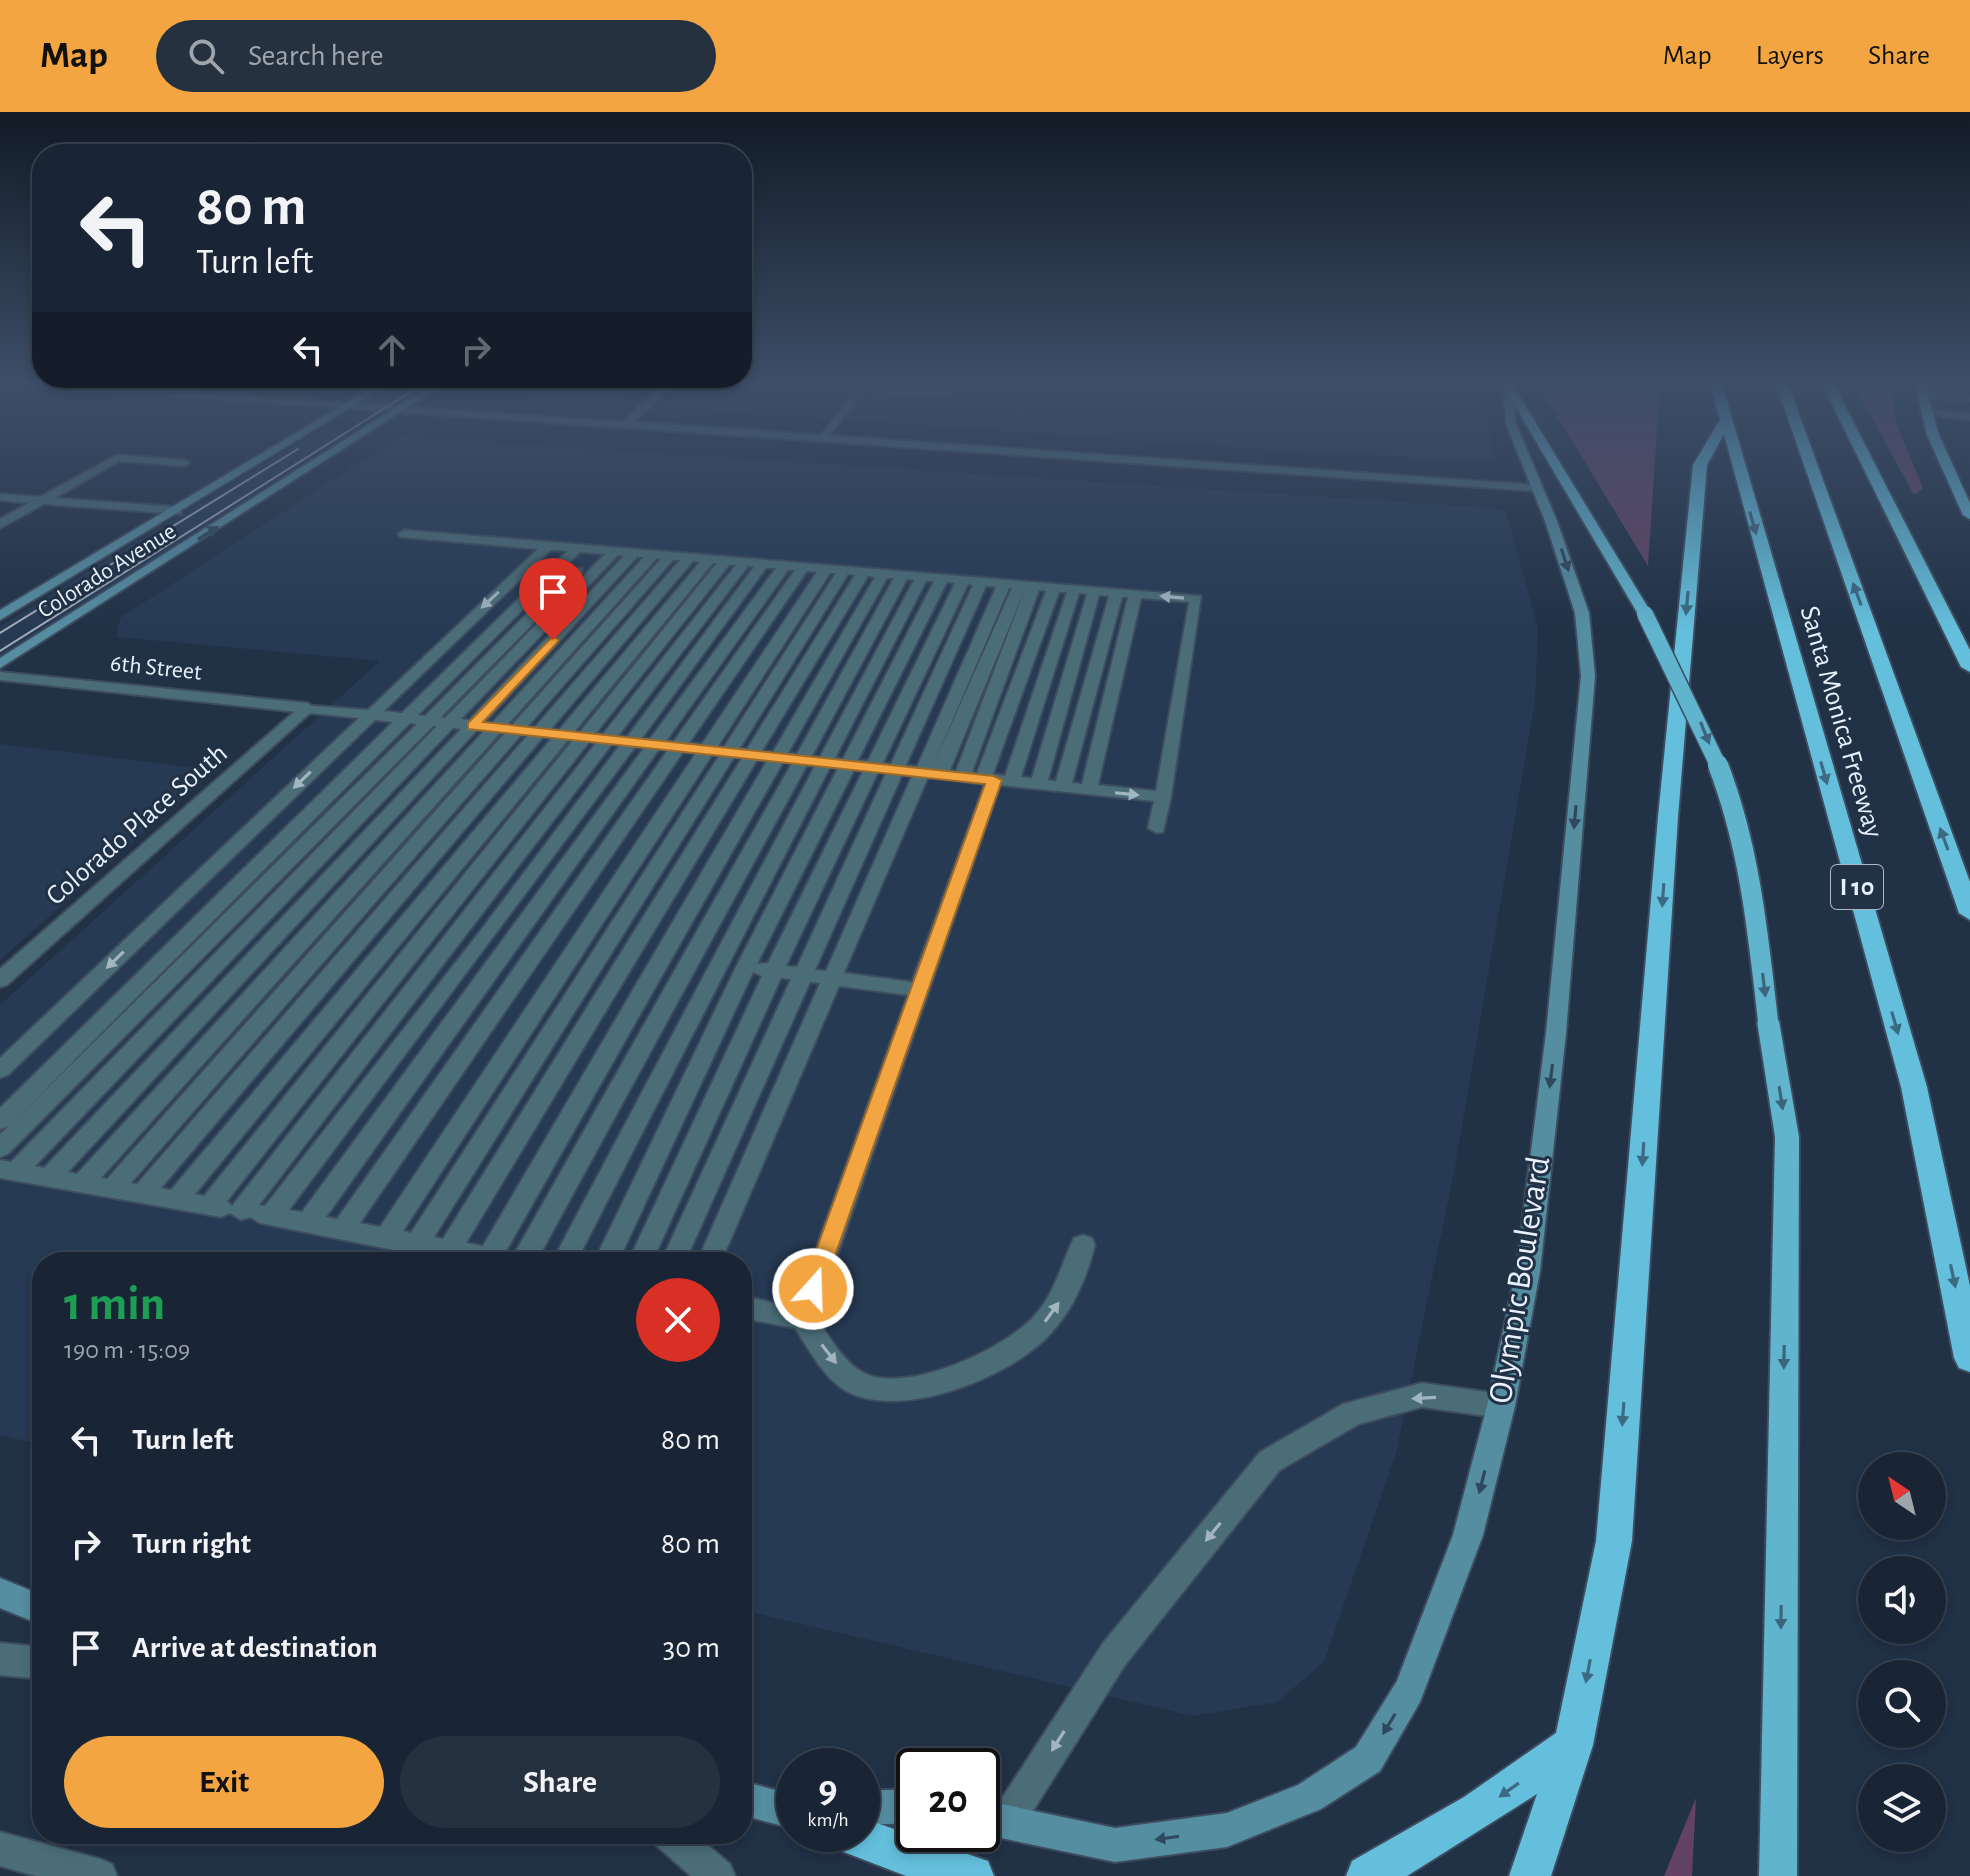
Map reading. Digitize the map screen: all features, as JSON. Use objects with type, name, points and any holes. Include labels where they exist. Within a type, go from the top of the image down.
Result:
[{"type":"highway","points":[[1557,466],[1645,614],[1696,712],[1729,794],[1753,890],[1768,1021],[1787,1137],[1778,1876]]},
{"type":"highway","points":[[1530,1876],[1573,1745],[1614,1541],[1668,817],[1700,466]]},
{"type":"highway","name":"Santa Monica Freeway","points":[[1738,466],[1914,1087],[1970,1358]]},
{"type":"highway","name":"Santa Monica Freeway","points":[[1811,466],[1970,913]]},
{"type":"highway","points":[[1869,466],[1970,667]]},
{"type":"highway","points":[[1945,466],[1970,515]]},
{"type":"highway","points":[[1367,1876],[1478,1811],[1573,1745]]},
{"type":"highway","points":[[880,1845],[937,1867],[973,1876]]},
{"type":"main road","name":"Colorado Avenue","points":[[0,616],[249,466]]},
{"type":"main road","name":"Colorado Avenue","points":[[0,664],[309,466]]},
{"type":"main road","name":"Olympic Boulevard","points":[[1000,1820],[1115,1845],[1227,1830],[1309,1797],[1368,1759],[1409,1691],[1463,1550],[1501,1406],[1528,1271],[1547,1112],[1588,676],[1582,613],[1528,466]]},
{"type":"main road","points":[[0,1593],[32,1606]]},
{"type":"main road","points":[[752,1801],[776,1807]]},
{"type":"street","points":[[0,524],[102,466]]},
{"type":"street","points":[[1234,466],[1536,488]]},
{"type":"street","points":[[0,497],[177,511]]},
{"type":"street","points":[[404,534],[1196,599],[1157,828]]},
{"type":"street","points":[[0,1070],[547,547]]},
{"type":"street","points":[[0,1121],[576,549]]},
{"type":"street","points":[[0,1148],[248,904],[428,721],[604,552]]},
{"type":"street","points":[[8,1170],[451,723],[604,552]]},
{"type":"street","points":[[49,1178],[473,726],[660,557]]},
{"type":"street","points":[[82,1183],[496,728],[660,557]]},
{"type":"street","points":[[113,1188],[516,730],[660,557]]},
{"type":"street","points":[[142,1194],[540,733],[660,557]]},
{"type":"street","points":[[176,1200],[564,735],[735,563]]},
{"type":"street","points":[[209,1206],[585,737],[735,563]]},
{"type":"street","points":[[241,1211],[608,740],[735,563]]},
{"type":"street","points":[[271,1216],[488,934],[629,742],[735,563]]},
{"type":"street","points":[[308,1223],[783,567]]},
{"type":"street","points":[[342,1230],[803,568]]},
{"type":"street","points":[[386,1238],[706,750],[844,571]]},
{"type":"street","points":[[416,1245],[844,571]]},
{"type":"street","points":[[448,1251],[753,754],[844,571]]},
{"type":"street","points":[[506,1252],[661,956],[779,758],[902,576]]},
{"type":"street","points":[[569,1252],[717,964],[902,576]]},
{"type":"street","points":[[611,1252],[746,967],[942,579]]},
{"type":"street","points":[[645,1252],[774,971],[873,767],[972,582]]},
{"type":"street","points":[[678,1252],[897,770],[972,582]]},
{"type":"street","points":[[713,1252],[833,978],[1019,585]]},
{"type":"street","points":[[962,776],[1019,585]]},
{"type":"street","points":[[996,780],[1054,588]]},
{"type":"street","points":[[803,1319],[996,780],[1074,590]]},
{"type":"street","points":[[1039,784],[1094,591]]},
{"type":"street","points":[[1063,787],[1116,593]]},
{"type":"street","points":[[1089,790],[1135,594]]},
{"type":"street","name":"6th Street","points":[[0,676],[1163,797]]},
{"type":"street","name":"Colorado Place South","points":[[0,980],[307,708]]},
{"type":"street","points":[[528,1252],[688,960],[813,761]]},
{"type":"street","points":[[183,895],[920,990]]},
{"type":"street","points":[[8,1170],[454,1252]]},
{"type":"street","points":[[752,1309],[803,1319],[832,1359],[857,1384],[872,1389],[923,1387],[997,1358],[1040,1328],[1075,1275],[1083,1245]]},
{"type":"street","points":[[1000,1812],[1114,1654],[1270,1461],[1353,1413],[1422,1395],[1501,1406]]},
{"type":"street","points":[[0,1659],[32,1662]]},
{"type":"street","points":[[681,1844],[718,1876]]},
{"type":"street","points":[[0,1849],[100,1876]]},
{"type":"shaded area","points":[[261,466],[299,466],[0,658],[0,626]]},
{"type":"shaded area","points":[[353,466],[860,466],[1493,508],[1506,512],[1538,628],[1535,702],[1455,1167],[1396,1453],[1324,1662],[1277,1702],[1193,1716],[752,1612],[752,1252],[32,1252],[32,1443],[0,1435],[0,1005],[380,661],[116,637],[120,618]]},
{"type":"shaded area","points":[[1588,466],[1655,466],[1648,566]]},
{"type":"shaded area","points":[[1898,466],[1914,466],[1923,488],[1914,495]]},
{"type":"shaded area","points":[[0,744],[215,770],[0,960]]},
{"type":"shaded area","points":[[1696,1798],[1692,1876],[1664,1876]]},
{"type":"tram line","points":[[0,633],[270,466]]},
{"type":"tram line","points":[[0,651],[293,466]]},
{"type":"route","points":[[553,640],[473,726],[994,780],[813,1289]]}]
